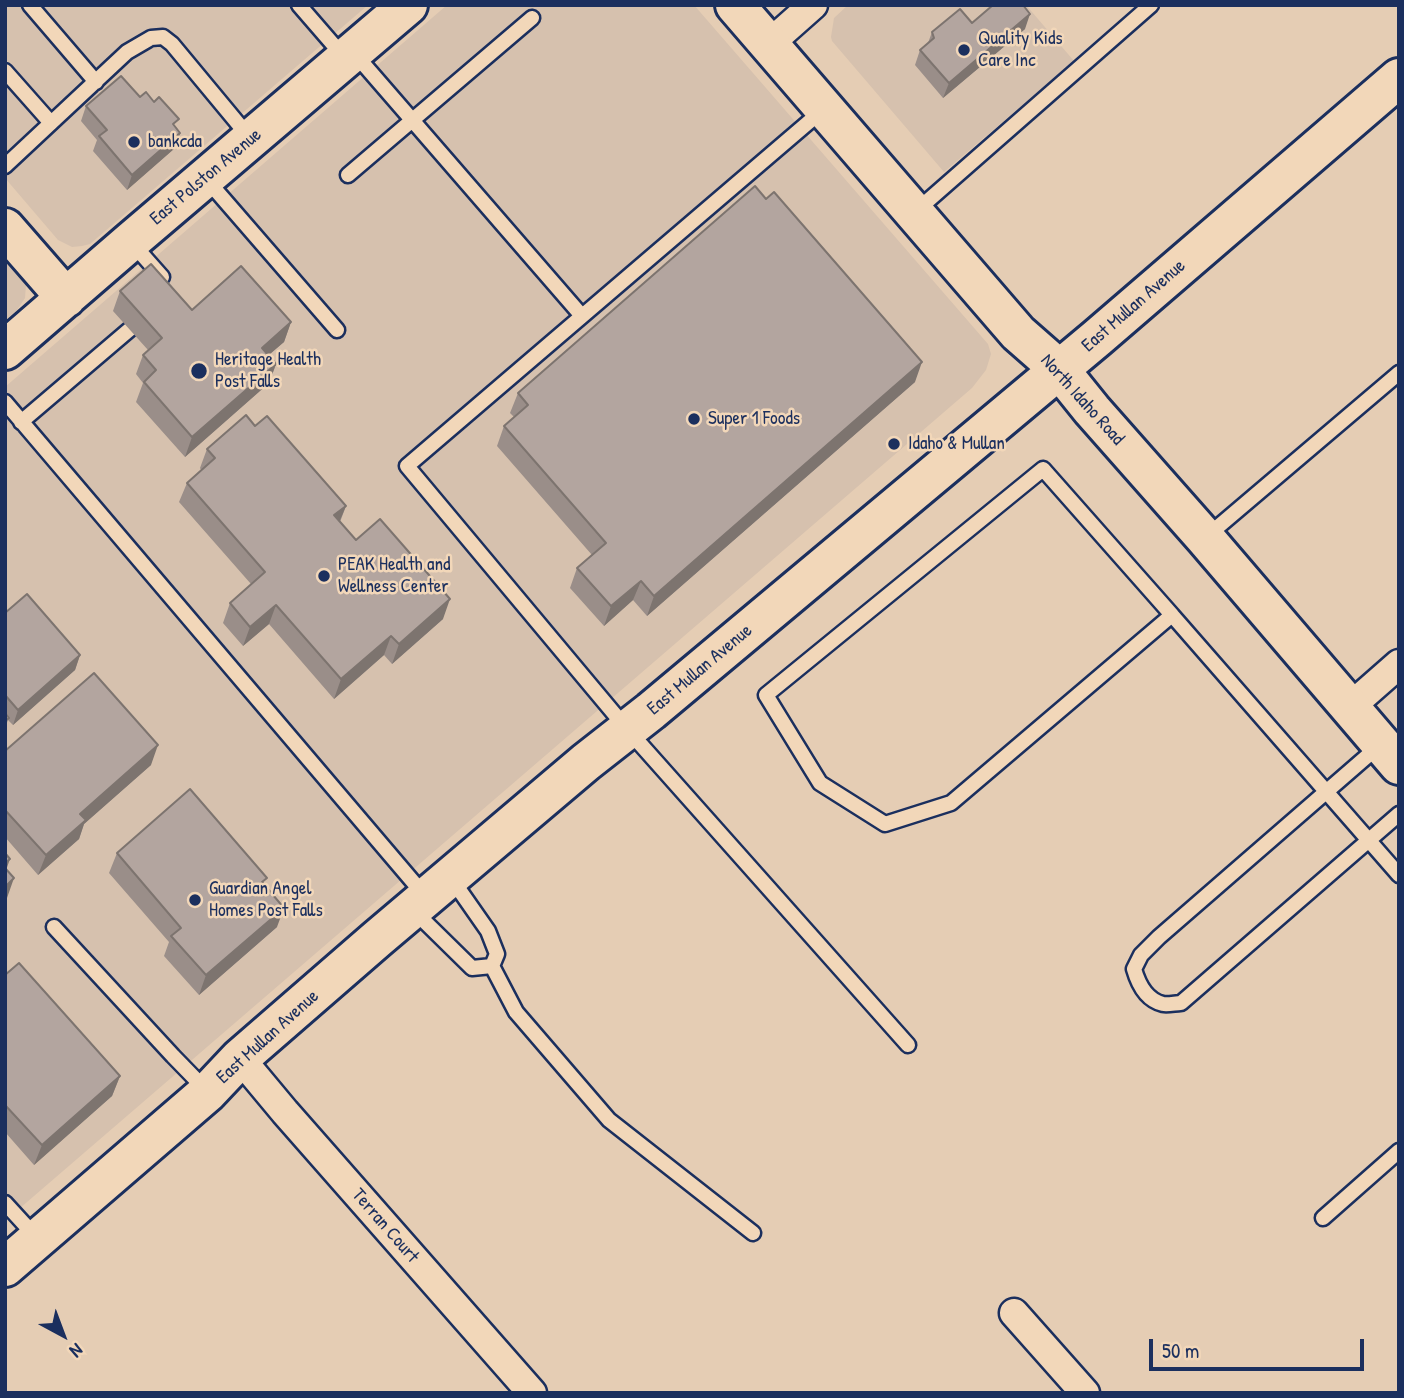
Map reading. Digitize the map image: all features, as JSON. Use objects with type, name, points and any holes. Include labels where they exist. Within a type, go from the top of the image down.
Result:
[{"type":"main road","name":"East Polston Avenue","points":[[5,350],[408,5]]},
{"type":"main road","name":"North Idaho Road","points":[[735,5],[1017,332],[1059,369],[1390,754]]},
{"type":"main road","name":"East Mullan Avenue","points":[[5,1267],[208,1092],[240,1058],[430,894],[1059,369],[1399,78]]},
{"type":"main road","points":[[5,228],[66,298]]},
{"type":"street","points":[[769,44],[813,5]]},
{"type":"street","points":[[1350,708],[1399,664]]},
{"type":"street","name":"Terran Court","points":[[240,1058],[532,1393]]},
{"type":"street","points":[[1014,1312],[1084,1393]]},
{"type":"lane","points":[[30,5],[96,82]]},
{"type":"lane","points":[[299,5],[412,119],[582,316]]},
{"type":"lane","points":[[914,213],[1151,5]]},
{"type":"lane","points":[[348,175],[532,18]]},
{"type":"lane","points":[[5,166],[127,52],[151,38],[163,37],[172,44],[251,139]]},
{"type":"lane","points":[[5,71],[51,123]]},
{"type":"lane","points":[[824,108],[407,466],[627,729],[908,1045]]},
{"type":"lane","points":[[205,178],[337,330]]},
{"type":"lane","points":[[131,241],[169,286],[169,291]]},
{"type":"lane","points":[[22,422],[153,309]]},
{"type":"lane","points":[[1205,538],[1399,373]]},
{"type":"lane","points":[[5,402],[430,894],[472,968],[492,966]]},
{"type":"lane","points":[[1172,615],[951,803],[885,824],[820,783],[766,695],[1043,469],[1172,615],[1399,875]]},
{"type":"lane","points":[[1390,754],[1326,792],[1158,937],[1134,969],[1146,994],[1162,1004],[1181,1003],[1399,814]]},
{"type":"lane","points":[[430,894],[488,931],[497,954],[492,966]]},
{"type":"lane","points":[[54,927],[208,1092]]},
{"type":"lane","points":[[492,966],[516,1012],[609,1120],[753,1233]]},
{"type":"lane","points":[[1323,1218],[1399,1152]]},
{"type":"lane","points":[[5,1203],[38,1239]]},
{"type":"shaded area","points":[[5,5],[368,5],[90,244],[72,247],[58,240],[5,178]]},
{"type":"shaded area","points":[[447,5],[694,5],[988,344],[991,354],[986,370],[972,388],[5,1221],[5,387]]},
{"type":"shaded area","points":[[848,5],[1026,5],[1074,61],[944,172],[832,41],[834,18]]},
{"type":"shaded area","points":[[5,258],[26,285],[25,298],[17,310],[5,320]]},
{"type":"building","name":"Quality Kids Care Inc","points":[[993,5],[1023,5],[1030,14],[949,83],[920,50],[934,38],[932,32],[960,9],[972,23]]},
{"type":"building","name":"bankcda","points":[[121,76],[140,97],[146,92],[154,102],[159,97],[179,119],[173,124],[180,133],[132,175],[99,136],[107,130],[86,106]]},
{"type":"building","name":"Super 1 Foods","points":[[755,186],[766,199],[774,192],[922,362],[654,596],[641,581],[611,606],[577,568],[606,543],[504,426],[528,405],[518,393]]},
{"type":"building","name":"Heritage Health Post Falls","points":[[151,264],[192,310],[241,266],[291,322],[262,348],[276,364],[192,437],[144,382],[156,370],[143,355],[162,338],[120,291]]},
{"type":"building","name":"PEAK Health and Wellness Center","points":[[246,415],[255,426],[267,416],[346,506],[334,515],[356,540],[380,519],[450,599],[399,644],[391,636],[341,679],[276,605],[250,627],[230,603],[265,572],[187,483],[215,458],[207,449]]},
{"type":"building","points":[[27,594],[80,655],[18,710],[5,695],[5,613]]},
{"type":"building","points":[[94,673],[158,745],[80,814],[86,820],[46,855],[5,810],[5,751]]},
{"type":"building","name":"Guardian Angel Homes Post Falls","points":[[190,789],[267,878],[262,882],[284,908],[206,975],[171,936],[181,928],[117,853]]},
{"type":"building","points":[[5,868],[14,878],[5,887]]},
{"type":"building","points":[[19,963],[120,1076],[42,1145],[5,1105],[5,975]]},
{"type":"place","name":"Quality Kids Care Inc","points":[[964,50]]},
{"type":"place","name":"bankcda","points":[[134,142]]},
{"type":"place","name":"Heritage Health Post Falls","points":[[199,371]]},
{"type":"place","name":"Super 1 Foods","points":[[694,419]]},
{"type":"place","name":"Idaho & Mullan","points":[[894,444]]},
{"type":"place","name":"PEAK Health and Wellness Center","points":[[324,576]]},
{"type":"place","name":"Guardian Angel Homes Post Falls","points":[[195,900]]}]
